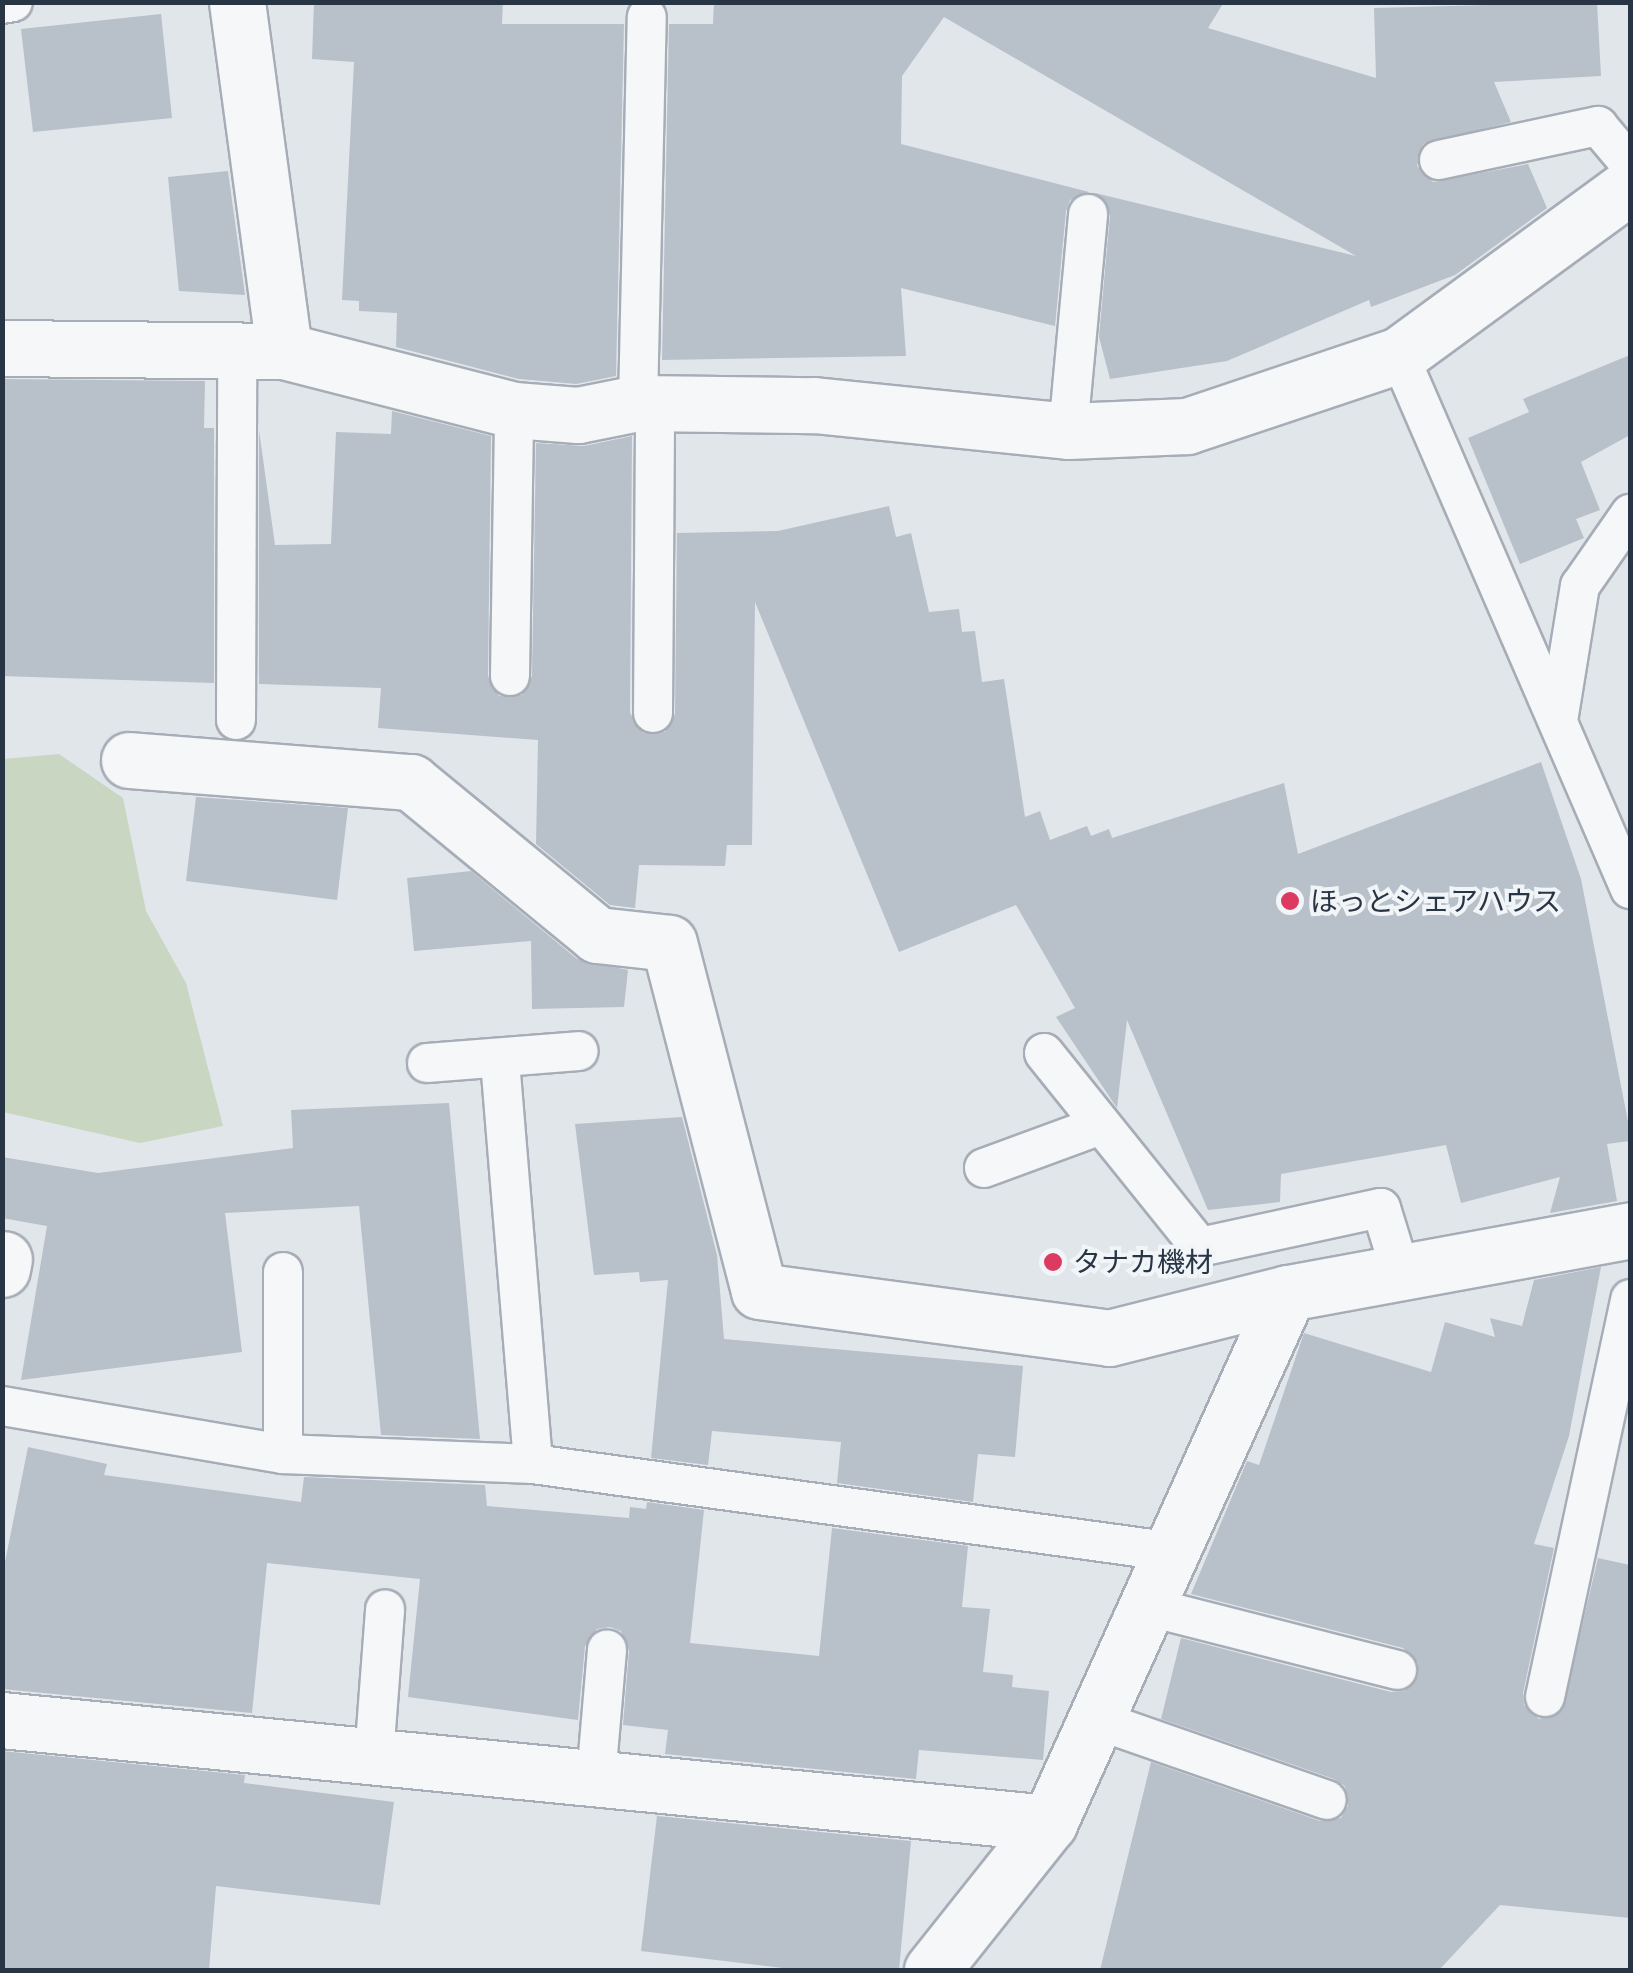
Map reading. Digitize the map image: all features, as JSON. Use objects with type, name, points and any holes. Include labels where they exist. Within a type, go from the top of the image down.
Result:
[{"type":"street","points":[[237,2],[261,352]]},
{"type":"street","points":[[2,348],[261,352],[514,410],[578,416],[646,403],[814,404],[1068,431],[1187,426],[1399,355],[1630,186]]},
{"type":"street","points":[[128,760],[411,782],[597,934],[670,944],[759,1291],[1109,1338],[1288,1293],[1630,1230]]},
{"type":"street","points":[[932,1970],[1049,1823],[1100,1722],[1288,1293]]},
{"type":"street","points":[[2,1720],[1049,1823]]},
{"type":"lane","points":[[2,4],[13,2]]},
{"type":"lane","points":[[647,17],[646,403],[653,713]]},
{"type":"lane","points":[[1439,160],[1598,126],[1630,164]]},
{"type":"lane","points":[[1068,431],[1088,214]]},
{"type":"lane","points":[[236,720],[261,352]]},
{"type":"lane","points":[[1399,355],[1559,715],[1630,888]]},
{"type":"lane","points":[[510,676],[514,410]]},
{"type":"lane","points":[[1559,715],[1580,586],[1630,514]]},
{"type":"lane","points":[[427,1064],[500,1061],[579,1051]]},
{"type":"lane","points":[[1044,1053],[1098,1126],[1200,1247],[1381,1208],[1401,1273]]},
{"type":"lane","points":[[500,1061],[533,1464]]},
{"type":"lane","points":[[984,1168],[1098,1126]]},
{"type":"lane","points":[[283,1454],[284,1272]]},
{"type":"lane","points":[[1544,1697],[1630,1299]]},
{"type":"lane","points":[[2,1406],[283,1454],[533,1464],[1174,1552]]},
{"type":"lane","points":[[1150,1607],[1397,1670]]},
{"type":"lane","points":[[374,1758],[384,1609]]},
{"type":"lane","points":[[596,1778],[607,1649]]},
{"type":"lane","points":[[1100,1722],[1327,1800]]},
{"type":"green space","points":[[59,754],[123,798],[146,911],[186,983],[223,1126],[140,1143],[3,1112],[3,759]]},
{"type":"building","points":[[314,2],[503,2],[502,24],[624,24],[616,376],[576,384],[519,379],[396,347],[397,313],[359,311],[359,301],[342,300],[354,62],[312,59]]},
{"type":"building","points":[[714,2],[1224,2],[1208,28],[1376,78],[1374,8],[1597,2],[1601,76],[1494,82],[1511,122],[1423,144],[1417,166],[1433,182],[1528,164],[1547,208],[1455,275],[1371,307],[1369,300],[1227,361],[1110,379],[1099,337],[1110,215],[1095,193],[1356,256],[944,17],[902,76],[901,144],[1089,192],[1070,200],[1066,211],[1055,326],[901,288],[906,356],[662,360],[669,24],[713,24]]},
{"type":"building","points":[[161,14],[172,118],[33,132],[21,29]]},
{"type":"building","points":[[228,171],[245,295],[179,291],[168,177]]},
{"type":"building","points":[[1630,355],[1630,435],[1581,462],[1600,510],[1576,519],[1584,538],[1520,564],[1468,438],[1529,412],[1523,399]]},
{"type":"building","points":[[2,379],[205,381],[204,428],[214,428],[214,683],[2,676]]},
{"type":"building","points":[[392,411],[491,436],[488,676],[499,696],[522,695],[532,676],[536,443],[584,446],[632,436],[630,713],[643,733],[665,732],[675,714],[677,533],[778,531],[889,506],[896,537],[911,533],[929,612],[959,609],[962,632],[975,631],[982,682],[1004,679],[1025,817],[1040,811],[1050,840],[1087,826],[1091,836],[1109,829],[1112,838],[1284,783],[1298,854],[1541,762],[1581,879],[1630,1132],[1630,1141],[1607,1144],[1617,1201],[1550,1213],[1560,1177],[1461,1203],[1446,1145],[1281,1174],[1280,1202],[1208,1210],[1127,1020],[1117,1108],[1056,1017],[1075,1008],[1016,905],[899,952],[755,602],[752,845],[727,845],[725,866],[639,865],[635,908],[610,905],[536,844],[538,740],[378,728],[381,688],[259,684],[259,430],[275,545],[331,544],[336,432],[391,434]]},
{"type":"building","points":[[196,797],[348,808],[337,900],[186,881]]},
{"type":"building","points":[[471,871],[577,959],[628,970],[624,1007],[532,1009],[531,941],[414,951],[407,878]]},
{"type":"building","points":[[449,1103],[480,1439],[381,1435],[359,1206],[225,1213],[242,1352],[21,1380],[47,1226],[2,1218],[2,1157],[98,1173],[293,1148],[291,1110]]},
{"type":"building","points":[[682,1117],[717,1255],[724,1339],[1023,1366],[1015,1457],[978,1454],[973,1502],[837,1483],[841,1442],[712,1431],[708,1465],[651,1458],[668,1280],[640,1282],[639,1272],[594,1275],[575,1124]]},
{"type":"building","points":[[1601,1267],[1569,1436],[1534,1544],[1554,1548],[1523,1693],[1524,1705],[1539,1719],[1562,1711],[1598,1558],[1630,1565],[1630,1918],[1500,1905],[1439,1970],[1100,1970],[1151,1762],[1320,1821],[1341,1818],[1348,1806],[1345,1786],[1334,1779],[1161,1719],[1181,1638],[1391,1692],[1404,1691],[1418,1676],[1418,1663],[1403,1648],[1191,1594],[1247,1461],[1259,1465],[1304,1333],[1431,1372],[1445,1322],[1495,1337],[1490,1318],[1522,1326],[1534,1280]]},
{"type":"building","points":[[28,1447],[107,1464],[104,1475],[301,1502],[304,1477],[485,1485],[487,1506],[629,1518],[630,1507],[646,1509],[647,1502],[704,1510],[690,1643],[819,1656],[832,1528],[968,1546],[962,1607],[990,1609],[983,1672],[1013,1675],[1012,1687],[1049,1691],[1043,1760],[919,1750],[916,1779],[665,1754],[668,1730],[623,1725],[629,1650],[621,1631],[610,1627],[597,1629],[585,1646],[578,1720],[408,1697],[420,1579],[267,1563],[252,1713],[2,1689],[2,1577]]},
{"type":"building","points":[[2,1751],[245,1775],[244,1783],[394,1802],[380,1905],[216,1886],[209,1970],[2,1970]]},
{"type":"building","points":[[657,1816],[911,1841],[899,1970],[799,1970],[641,1951]]},
{"type":"place","name":"ほっとシェアハウス","points":[[1290,901]]},
{"type":"place","name":"タナカ機材","points":[[1053,1262]]}]
